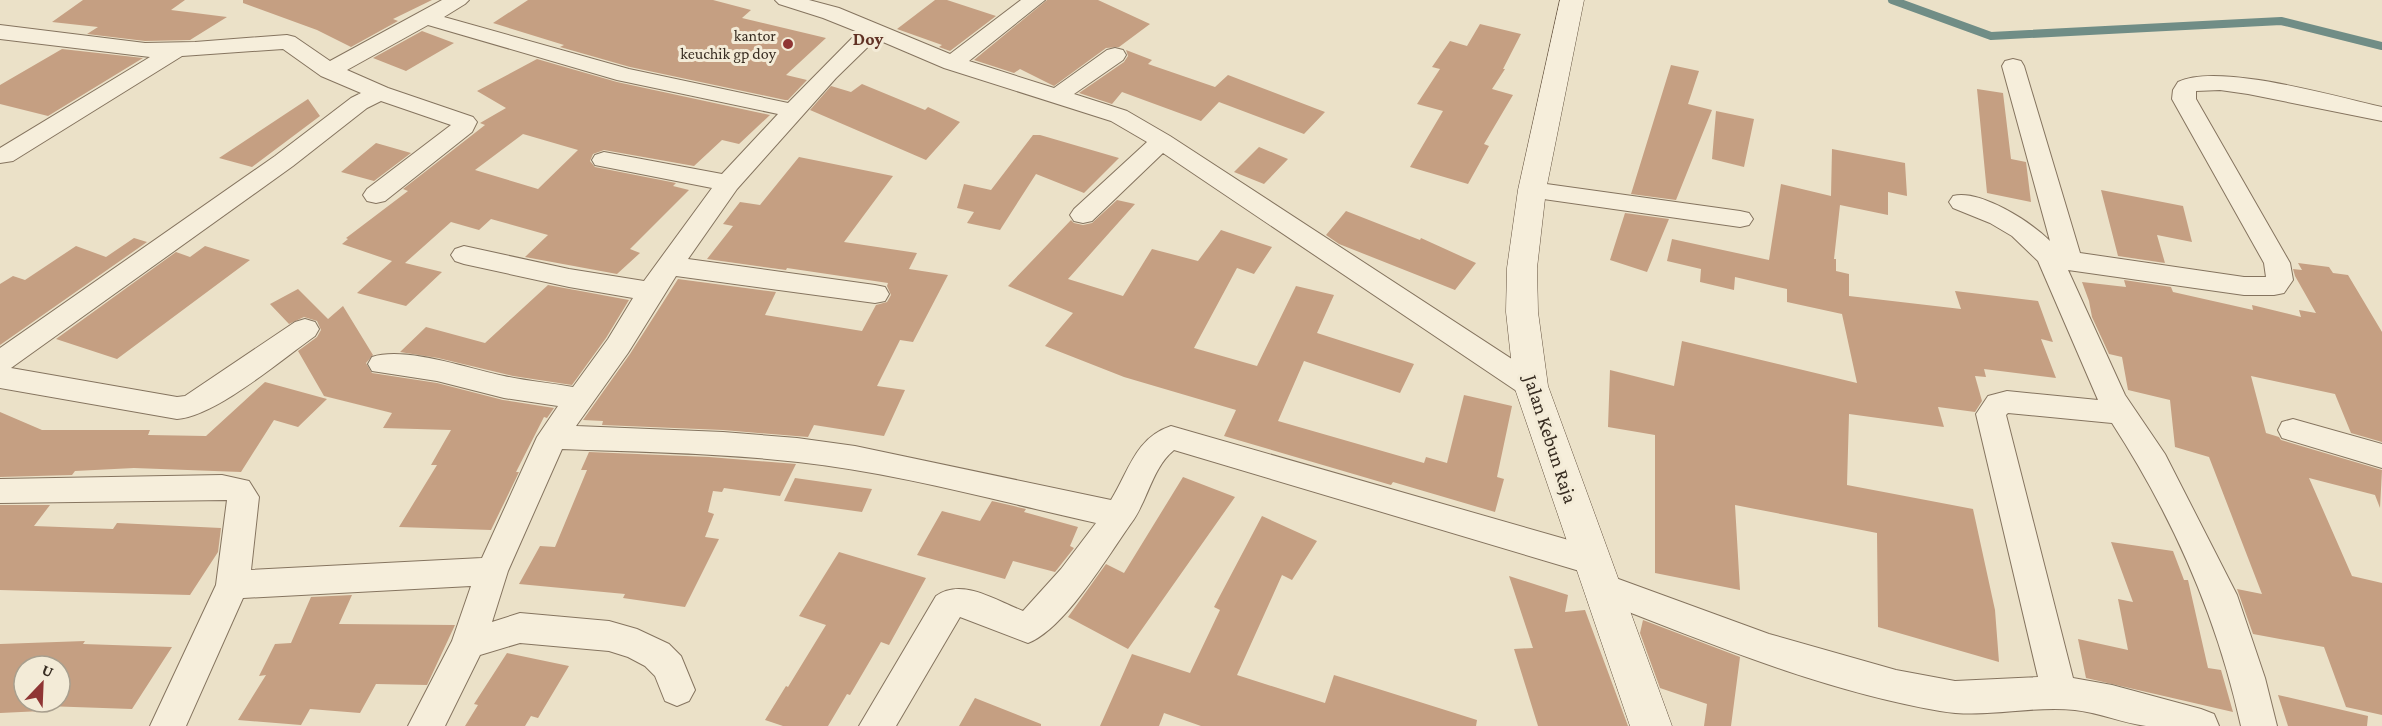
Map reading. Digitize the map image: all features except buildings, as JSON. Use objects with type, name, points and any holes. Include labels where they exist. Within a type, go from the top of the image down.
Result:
[{"type":"street","points":[[328,70],[458,0]]},
{"type":"street","points":[[786,0],[831,12],[952,63],[1119,116],[1162,141],[1531,386]]},
{"type":"street","points":[[952,63],[1034,0]]},
{"type":"street","name":"Jalan Kebun Raja","points":[[1572,0],[1532,190],[1522,268],[1522,312],[1531,386],[1651,726]]},
{"type":"street","points":[[425,18],[625,75],[795,111]]},
{"type":"street","points":[[426,726],[468,644],[492,571],[552,437],[618,346],[651,292],[728,183],[828,73],[872,31]]},
{"type":"street","points":[[0,32],[145,50],[287,42],[328,70],[380,93],[465,122],[464,127],[376,195]]},
{"type":"street","points":[[4,156],[176,50]]},
{"type":"street","points":[[1058,96],[1115,55]]},
{"type":"street","points":[[2013,66],[2059,259],[2112,399],[2154,462],[2189,528],[2220,595],[2248,678],[2259,726]]},
{"type":"street","points":[[1962,202],[2016,225],[2059,259],[2244,286],[2264,288],[2274,286],[2280,280],[2277,263],[2184,99],[2184,90],[2188,84],[2194,83],[2229,84],[2382,114]]},
{"type":"street","points":[[0,362],[217,209],[359,103],[380,93]]},
{"type":"street","points":[[1083,215],[1162,141]]},
{"type":"street","points":[[604,160],[728,183]]},
{"type":"street","points":[[1532,190],[1740,219]]},
{"type":"street","points":[[464,255],[599,284],[651,292]]},
{"type":"street","points":[[671,266],[875,294]]},
{"type":"street","points":[[0,377],[177,408],[189,407],[200,402],[305,329]]},
{"type":"street","points":[[382,364],[437,370],[504,387],[581,399]]},
{"type":"street","points":[[2059,693],[1991,414],[1998,404],[2007,402],[2121,413]]},
{"type":"street","points":[[2293,430],[2382,456]]},
{"type":"street","points":[[552,437],[723,444],[820,453],[1120,515]]},
{"type":"street","points":[[878,726],[948,606],[952,603],[963,602],[1028,628],[1049,608],[1120,515],[1155,448],[1171,438],[1598,574],[1834,671],[1900,688],[1944,696],[1979,698],[2059,693],[2093,698],[2201,726]]},
{"type":"street","points":[[0,491],[222,487],[238,490],[243,497],[233,585],[168,726]]},
{"type":"street","points":[[233,585],[492,571]]},
{"type":"street","points":[[468,644],[520,628],[609,636],[637,644],[657,655],[669,667],[677,690]]},
{"type":"waterway","points":[[1892,0],[1991,36],[2281,21],[2382,46]]},
{"type":"place","name":"kantor keuchik gp doy","points":[[788,44]]},
{"type":"district","name":"Doy","points":[[868,39]]}]
